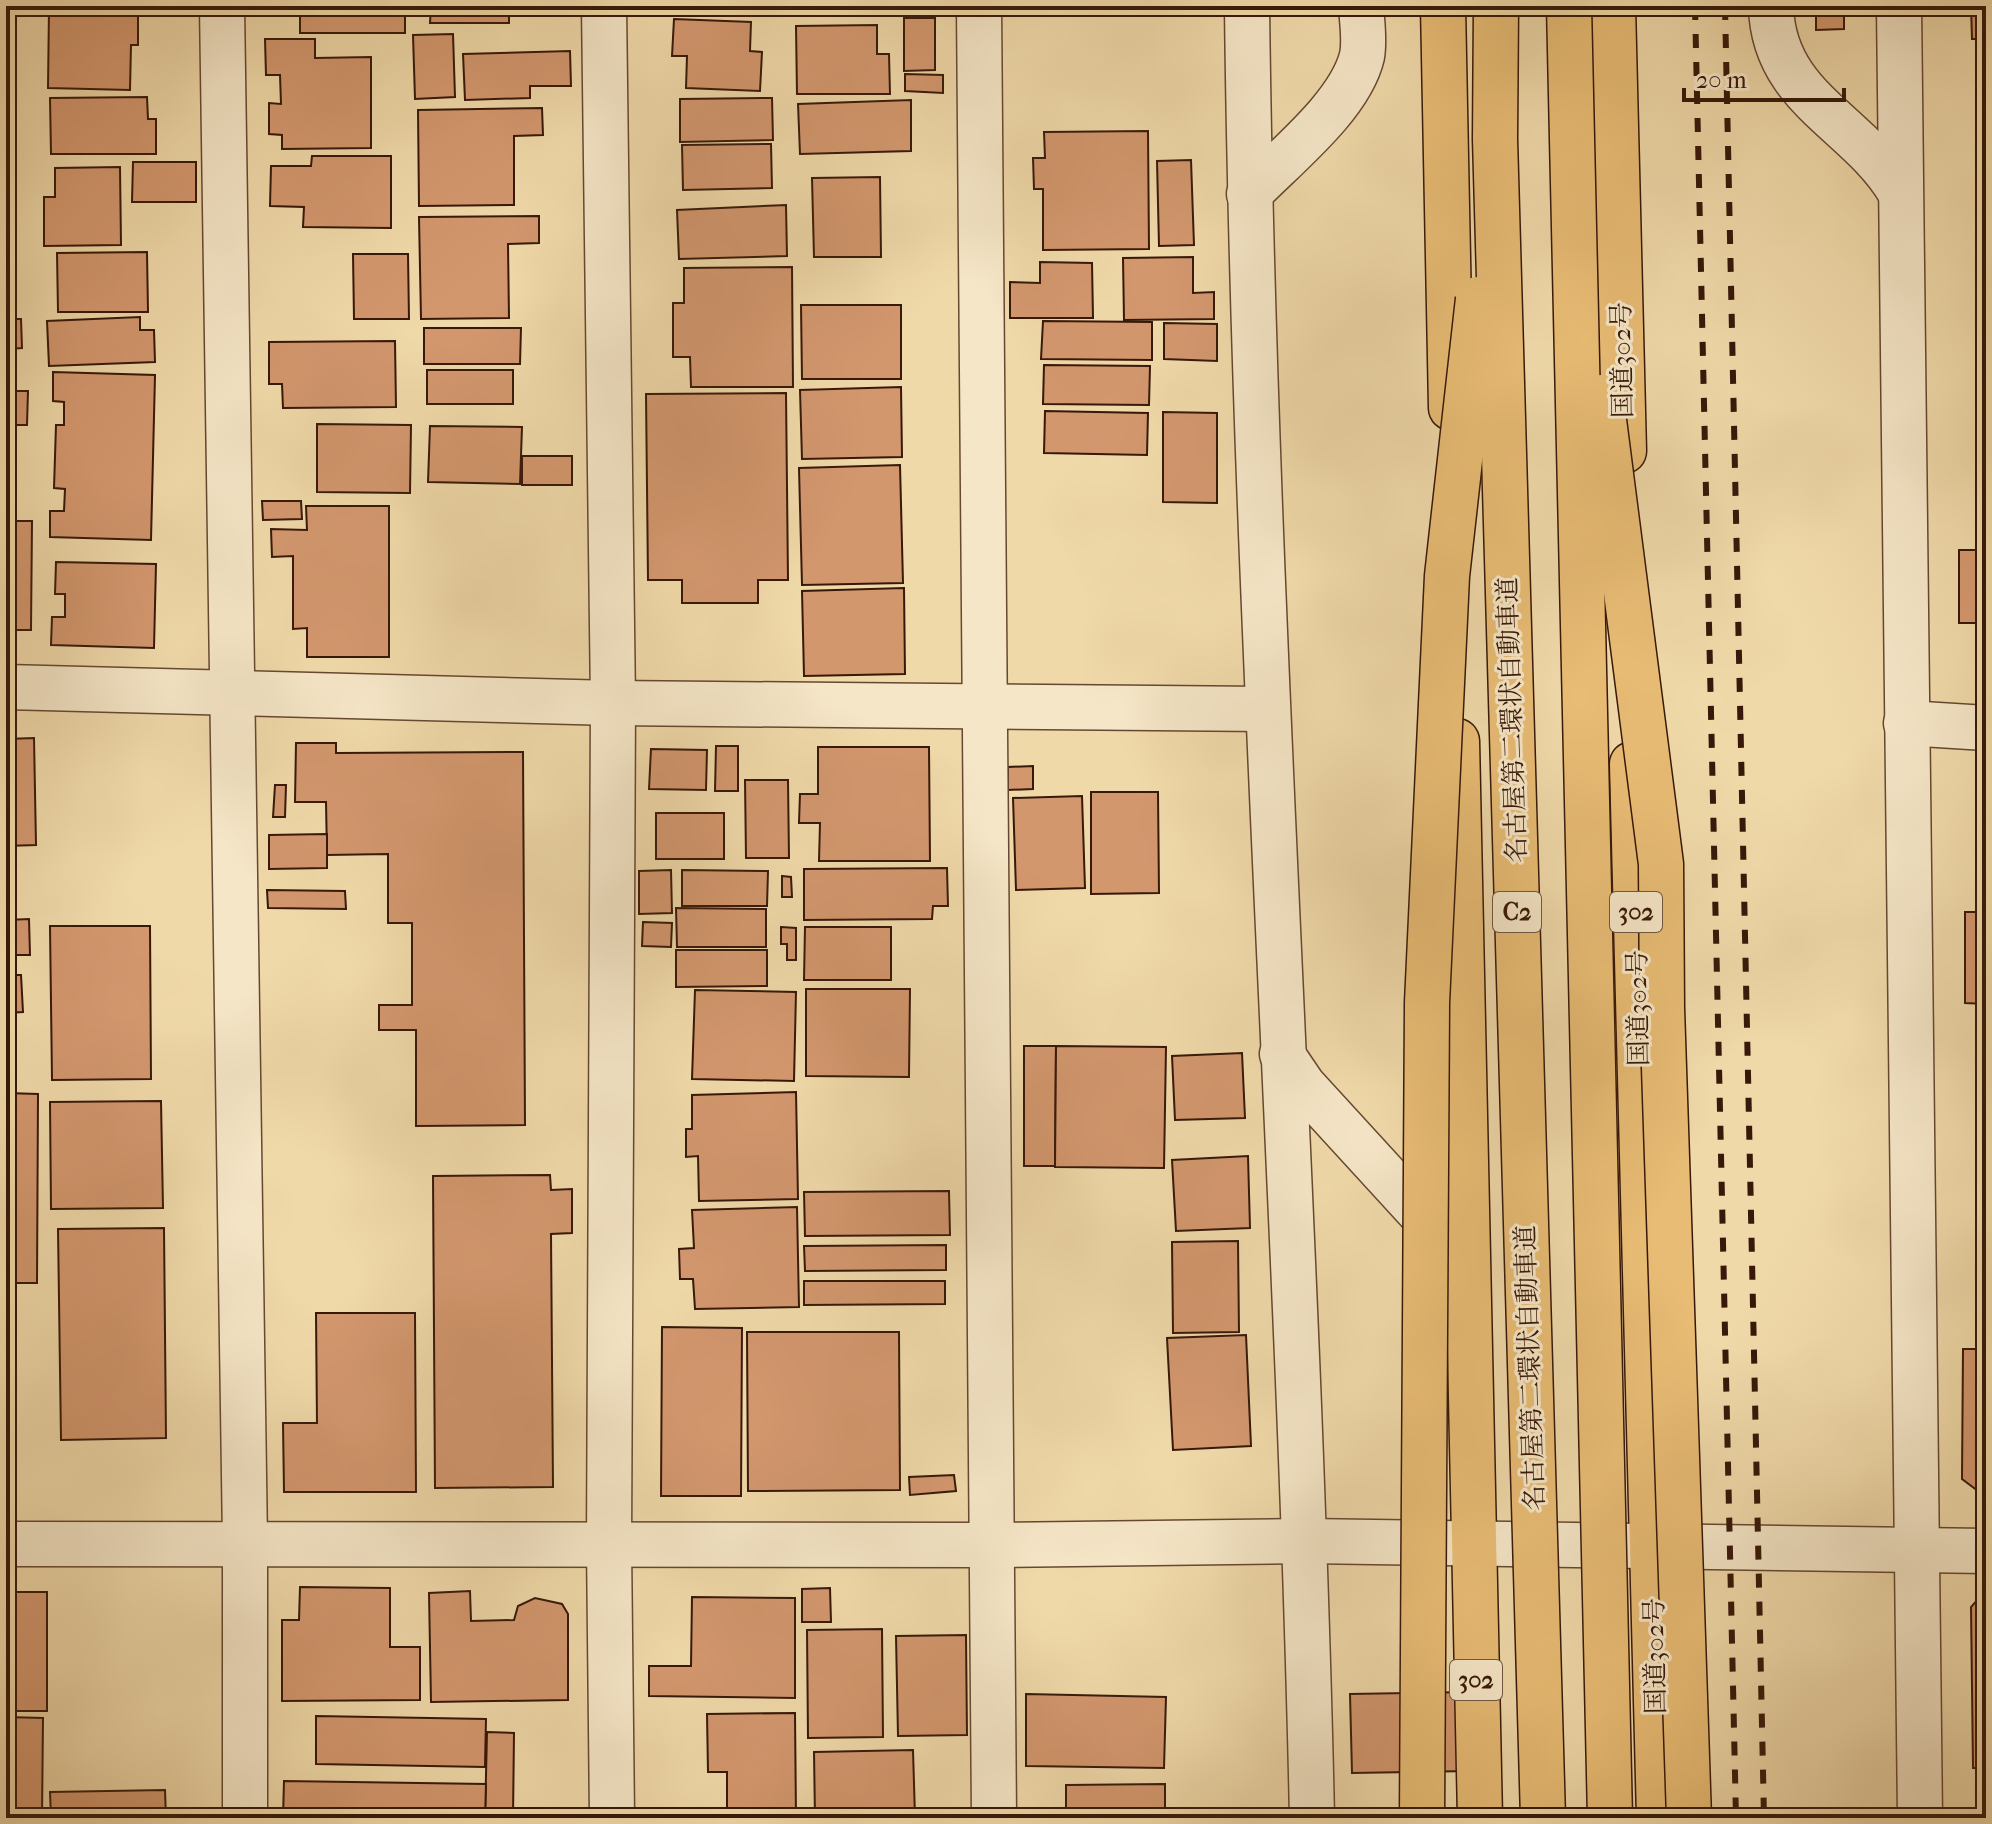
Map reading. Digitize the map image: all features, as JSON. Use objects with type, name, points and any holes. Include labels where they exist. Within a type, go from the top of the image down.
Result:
[{"type":"highway","points":[[1426,6],[1449,293]]},
{"type":"highway","name":"302","points":[[1443,6],[1480,1818]]},
{"type":"highway","name":"名古屋第二環状自動車道","points":[[1496,6],[1495,139],[1543,1818]]},
{"type":"highway","points":[[1569,6],[1610,1818]]},
{"type":"highway","name":"国道302号","points":[[1613,6],[1659,1818]]},
{"type":"highway","points":[[1617,163],[1627,6]]},
{"type":"highway","points":[[1421,1814],[1430,940],[1447,576],[1495,139]]},
{"type":"highway","points":[[1571,165],[1661,864],[1662,1008],[1689,1818]]},
{"type":"street","points":[[222,6],[245,1542],[245,1818]]},
{"type":"street","points":[[604,6],[613,703],[609,1545],[612,1818]]},
{"type":"street","points":[[979,6],[994,1818]]},
{"type":"street","points":[[1247,6],[1249,194],[1266,709],[1306,1541],[1312,1818]]},
{"type":"street","points":[[1249,194],[1323,119],[1353,79],[1362,54],[1361,6]]},
{"type":"street","points":[[1771,6],[1776,48],[1794,81],[1885,167],[1900,192]]},
{"type":"street","points":[[1899,6],[1920,1818]]},
{"type":"street","points":[[6,687],[613,703],[1266,709]]},
{"type":"street","points":[[1906,723],[1986,728]]},
{"type":"street","points":[[1282,1054],[1303,1085],[1467,1265]]},
{"type":"street","points":[[6,1544],[991,1545],[1306,1541],[1986,1551]]},
{"type":"building","points":[[300,6],[405,6],[405,33],[300,33]]},
{"type":"building","points":[[431,6],[509,6],[509,23],[430,23]]},
{"type":"building","points":[[813,6],[889,6],[889,14],[813,15]]},
{"type":"building","points":[[1816,6],[1844,6],[1844,29],[1816,30]]},
{"type":"building","points":[[1971,6],[1986,6],[1986,39],[1972,39]]},
{"type":"building","points":[[49,8],[138,9],[138,45],[131,45],[130,90],[48,88]]},
{"type":"building","points":[[904,18],[935,18],[935,70],[904,71]]},
{"type":"building","points":[[674,19],[751,22],[750,51],[762,52],[760,91],[686,88],[687,56],[672,56]]},
{"type":"building","points":[[877,25],[877,54],[889,54],[890,94],[797,94],[796,26]]},
{"type":"building","points":[[453,34],[455,97],[415,99],[413,35]]},
{"type":"building","points":[[265,39],[315,39],[315,58],[371,57],[371,148],[282,149],[282,135],[269,134],[269,103],[281,104],[280,75],[266,75]]},
{"type":"building","points":[[570,51],[571,86],[530,86],[530,98],[465,100],[463,54]]},
{"type":"building","points":[[905,74],[943,75],[943,93],[905,91]]},
{"type":"building","points":[[147,97],[148,119],[156,119],[156,154],[51,154],[50,98]]},
{"type":"building","points":[[772,98],[773,140],[680,142],[680,99]]},
{"type":"building","points":[[911,100],[911,151],[800,154],[798,104]]},
{"type":"building","points":[[542,108],[543,135],[514,136],[514,205],[419,206],[418,110]]},
{"type":"building","points":[[1148,131],[1149,249],[1043,250],[1043,189],[1034,189],[1033,158],[1045,158],[1044,132]]},
{"type":"building","points":[[771,144],[772,188],[683,190],[682,145]]},
{"type":"building","points":[[312,156],[391,156],[391,228],[303,227],[304,207],[270,206],[271,166],[311,166]]},
{"type":"building","points":[[1191,160],[1194,245],[1159,246],[1157,161]]},
{"type":"building","points":[[133,162],[196,162],[196,202],[132,202]]},
{"type":"building","points":[[120,167],[121,245],[44,246],[44,197],[55,197],[55,168]]},
{"type":"building","points":[[880,177],[881,257],[814,257],[812,178]]},
{"type":"building","points":[[786,205],[787,256],[679,259],[677,210]]},
{"type":"building","points":[[539,216],[539,243],[508,244],[509,318],[421,319],[419,217]]},
{"type":"building","points":[[147,252],[148,312],[58,312],[57,253]]},
{"type":"building","points":[[353,254],[408,254],[409,319],[354,319]]},
{"type":"building","points":[[1193,257],[1193,293],[1214,292],[1214,319],[1124,320],[1123,258]]},
{"type":"building","points":[[1040,262],[1092,263],[1093,318],[1010,318],[1010,282],[1040,283]]},
{"type":"building","points":[[792,267],[793,387],[691,387],[690,357],[673,357],[673,303],[684,303],[684,268]]},
{"type":"building","points":[[801,305],[901,305],[901,379],[802,379]]},
{"type":"building","points":[[140,317],[140,330],[154,330],[155,362],[49,366],[47,321]]},
{"type":"building","points":[[6,319],[21,319],[22,348],[8,349],[6,384]]},
{"type":"building","points":[[1043,321],[1152,322],[1152,360],[1041,359]]},
{"type":"building","points":[[1164,323],[1217,324],[1217,361],[1164,359]]},
{"type":"building","points":[[424,328],[521,328],[520,364],[424,364]]},
{"type":"building","points":[[395,341],[396,407],[283,408],[282,384],[269,384],[269,342]]},
{"type":"building","points":[[1044,365],[1150,366],[1149,405],[1043,404]]},
{"type":"building","points":[[427,370],[513,370],[513,404],[427,404]]},
{"type":"building","points":[[53,372],[155,375],[151,540],[50,537],[50,511],[64,511],[65,489],[54,488],[56,425],[64,425],[64,402],[53,401]]},
{"type":"building","points":[[901,387],[902,457],[802,459],[800,390]]},
{"type":"building","points":[[6,391],[28,391],[27,425],[6,425]]},
{"type":"building","points":[[786,393],[788,580],[758,580],[758,603],[682,603],[682,580],[648,580],[646,394]]},
{"type":"building","points":[[1045,411],[1148,413],[1147,455],[1044,453]]},
{"type":"building","points":[[1163,412],[1217,413],[1217,503],[1163,502]]},
{"type":"building","points":[[317,424],[411,425],[410,493],[317,492]]},
{"type":"building","points":[[430,426],[522,427],[520,484],[428,482]]},
{"type":"building","points":[[522,456],[572,456],[572,485],[522,485]]},
{"type":"building","points":[[900,465],[903,583],[802,585],[799,468]]},
{"type":"building","points":[[262,501],[301,501],[302,519],[263,520]]},
{"type":"building","points":[[306,506],[389,506],[389,657],[307,657],[307,628],[293,629],[293,556],[272,557],[271,529],[307,530]]},
{"type":"building","points":[[6,521],[32,521],[31,630],[6,630]]},
{"type":"building","points":[[1959,550],[1986,550],[1986,623],[1959,623]]},
{"type":"building","points":[[56,562],[156,564],[154,648],[51,645],[52,617],[65,617],[65,594],[55,594]]},
{"type":"building","points":[[904,588],[905,674],[804,676],[802,591]]},
{"type":"building","points":[[34,738],[36,845],[6,846],[6,739]]},
{"type":"building","points":[[296,743],[336,743],[336,753],[523,752],[525,1125],[416,1126],[416,1030],[379,1030],[379,1005],[412,1005],[412,923],[388,923],[388,854],[327,855],[326,802],[295,802]]},
{"type":"building","points":[[716,746],[738,746],[738,791],[715,791]]},
{"type":"building","points":[[818,747],[929,747],[930,861],[819,861],[820,823],[799,823],[800,794],[818,794]]},
{"type":"building","points":[[651,749],[707,750],[706,790],[649,789]]},
{"type":"building","points":[[1033,766],[1033,789],[1008,790],[1008,767]]},
{"type":"building","points":[[745,780],[788,780],[789,858],[746,858]]},
{"type":"building","points":[[275,785],[286,785],[285,817],[273,817]]},
{"type":"building","points":[[1091,792],[1158,792],[1159,893],[1091,894]]},
{"type":"building","points":[[1082,796],[1085,888],[1016,890],[1013,798]]},
{"type":"building","points":[[656,813],[724,813],[724,859],[656,859]]},
{"type":"building","points":[[327,834],[327,868],[269,869],[269,835]]},
{"type":"building","points":[[947,868],[948,906],[933,906],[932,919],[804,920],[804,869]]},
{"type":"building","points":[[671,870],[672,913],[639,914],[639,871]]},
{"type":"building","points":[[682,870],[768,871],[767,906],[682,906]]},
{"type":"building","points":[[782,876],[791,877],[792,897],[782,897]]},
{"type":"building","points":[[267,890],[345,891],[346,909],[268,908]]},
{"type":"building","points":[[676,908],[766,909],[766,947],[677,947]]},
{"type":"building","points":[[1965,912],[1986,912],[1986,1004],[1965,1003]]},
{"type":"building","points":[[29,919],[30,955],[6,955],[6,920]]},
{"type":"building","points":[[643,922],[672,923],[671,947],[642,946]]},
{"type":"building","points":[[50,926],[150,926],[151,1079],[52,1080]]},
{"type":"building","points":[[781,927],[796,928],[796,960],[787,960],[787,944],[781,944]]},
{"type":"building","points":[[805,927],[891,927],[891,980],[804,980]]},
{"type":"building","points":[[676,950],[767,950],[767,986],[676,987]]},
{"type":"building","points":[[6,975],[21,975],[23,1012],[6,1013]]},
{"type":"building","points":[[806,989],[910,989],[909,1077],[806,1076]]},
{"type":"building","points":[[695,990],[796,992],[794,1081],[692,1079]]},
{"type":"building","points":[[6,1024],[12,1024],[13,1084],[6,1084]]},
{"type":"building","points":[[1024,1046],[1056,1046],[1055,1166],[1024,1166]]},
{"type":"building","points":[[1056,1046],[1166,1047],[1164,1168],[1055,1167]]},
{"type":"building","points":[[1242,1053],[1245,1118],[1175,1120],[1172,1056]]},
{"type":"building","points":[[796,1092],[798,1199],[699,1201],[698,1156],[686,1157],[686,1129],[692,1129],[692,1095]]},
{"type":"building","points":[[6,1093],[38,1094],[37,1283],[6,1283]]},
{"type":"building","points":[[161,1101],[163,1208],[51,1209],[50,1102]]},
{"type":"building","points":[[1248,1156],[1250,1228],[1176,1231],[1172,1160]]},
{"type":"building","points":[[550,1175],[551,1190],[572,1189],[572,1233],[551,1234],[553,1487],[435,1488],[433,1176]]},
{"type":"building","points":[[949,1191],[950,1235],[805,1236],[804,1192]]},
{"type":"building","points":[[797,1207],[799,1307],[695,1309],[693,1279],[680,1279],[679,1249],[694,1248],[692,1210]]},
{"type":"building","points":[[164,1228],[166,1438],[61,1440],[58,1229]]},
{"type":"building","points":[[1238,1241],[1239,1332],[1173,1333],[1172,1242]]},
{"type":"building","points":[[946,1245],[946,1270],[805,1271],[804,1246]]},
{"type":"building","points":[[804,1281],[945,1281],[945,1304],[804,1305]]},
{"type":"building","points":[[316,1313],[415,1313],[416,1492],[284,1492],[283,1423],[317,1423]]},
{"type":"building","points":[[662,1327],[742,1328],[741,1496],[661,1496]]},
{"type":"building","points":[[747,1332],[899,1332],[900,1490],[748,1491]]},
{"type":"building","points":[[1246,1335],[1251,1446],[1173,1450],[1167,1338]]},
{"type":"building","points":[[1963,1349],[1986,1349],[1986,1497],[1962,1479]]},
{"type":"building","points":[[954,1475],[956,1491],[910,1495],[909,1477]]},
{"type":"building","points":[[300,1587],[390,1588],[390,1647],[420,1647],[420,1700],[282,1701],[282,1620],[299,1620]]},
{"type":"building","points":[[830,1588],[831,1622],[802,1622],[802,1589]]},
{"type":"building","points":[[1986,1590],[1986,1768],[1973,1768],[1971,1607]]},
{"type":"building","points":[[470,1591],[471,1621],[514,1620],[518,1606],[535,1598],[562,1604],[568,1614],[568,1700],[431,1702],[429,1593]]},
{"type":"building","points":[[6,1592],[47,1592],[47,1711],[6,1711]]},
{"type":"building","points":[[692,1597],[795,1598],[795,1698],[649,1696],[649,1666],[691,1666]]},
{"type":"building","points":[[882,1629],[883,1737],[808,1738],[807,1630]]},
{"type":"building","points":[[966,1635],[967,1735],[898,1736],[896,1636]]},
{"type":"building","points":[[1469,1692],[1470,1771],[1352,1773],[1350,1694]]},
{"type":"building","points":[[1026,1694],[1166,1697],[1164,1768],[1026,1766]]},
{"type":"building","points":[[795,1713],[796,1818],[727,1818],[727,1772],[708,1772],[707,1714]]},
{"type":"building","points":[[316,1716],[486,1719],[485,1767],[316,1764]]},
{"type":"building","points":[[6,1717],[43,1718],[42,1818],[6,1818]]},
{"type":"building","points":[[487,1732],[514,1733],[513,1818],[485,1818]]},
{"type":"building","points":[[913,1750],[915,1817],[815,1818],[814,1752]]},
{"type":"building","points":[[284,1781],[486,1784],[485,1818],[283,1818]]},
{"type":"building","points":[[1165,1784],[1165,1818],[1066,1818],[1066,1785]]},
{"type":"building","points":[[165,1790],[166,1818],[51,1818],[50,1792]]},
{"type":"railway","points":[[1695,6],[1736,1818]]},
{"type":"railway","points":[[1725,6],[1764,1818]]}]
